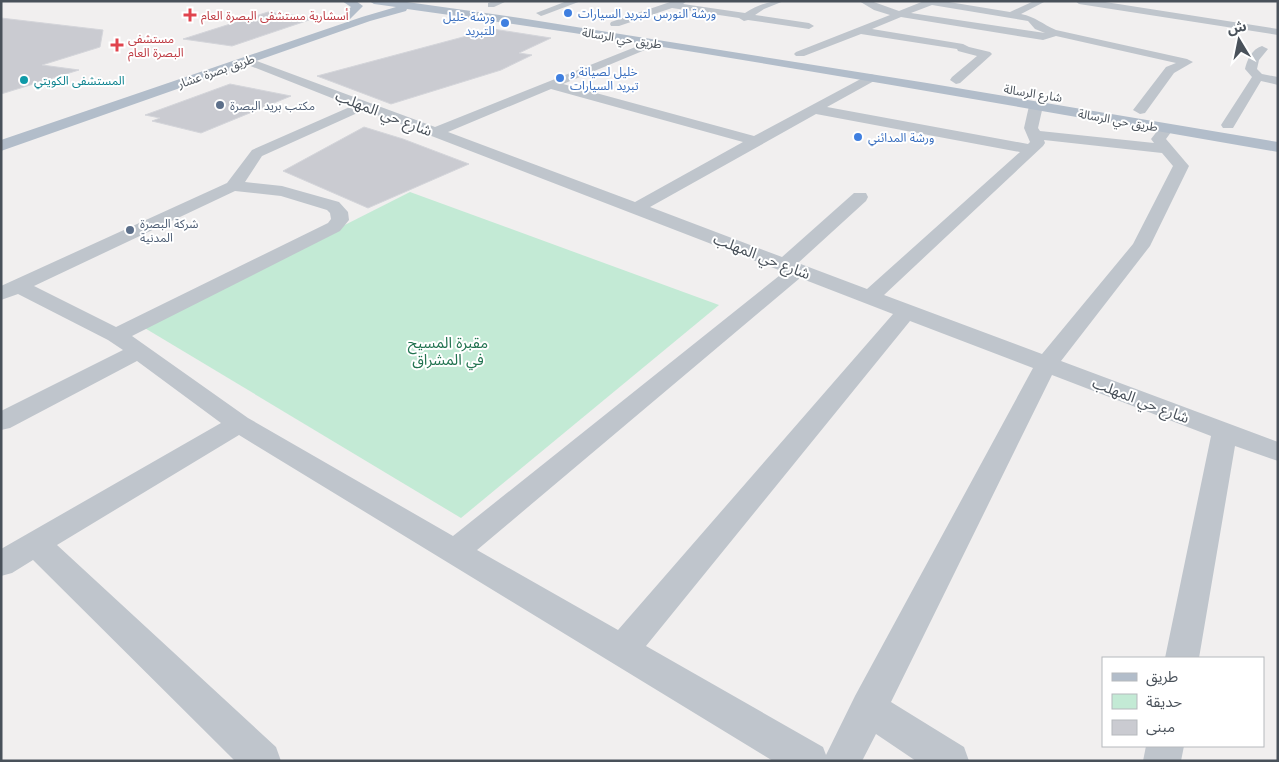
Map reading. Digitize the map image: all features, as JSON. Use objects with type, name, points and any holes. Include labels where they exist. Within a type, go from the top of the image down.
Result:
[{"type":"main road","points":[[346,18],[358,6],[347,1]]},
{"type":"main road","name":"طريق حي الرسالة","points":[[374,1],[465,7],[653,43],[873,73]]},
{"type":"main road","name":"طريق حي الرسالة","points":[[433,1],[793,54]]},
{"type":"main road","name":"طريق بصرة عشار","points":[[1,146],[366,19],[404,3],[433,1]]},
{"type":"main road","points":[[1,134],[346,18],[404,3]]},
{"type":"main road","name":"طريق حي الرسالة","points":[[404,3],[670,41],[873,73],[1036,106],[1278,148]]},
{"type":"main road","points":[[366,19],[485,3],[645,28]]},
{"type":"main road","name":"شارع الرسالة","points":[[793,54],[873,73],[956,80],[1278,133]]},
{"type":"street","points":[[485,3],[503,1]]},
{"type":"street","points":[[541,13],[577,1]]},
{"type":"street","points":[[615,24],[682,1]]},
{"type":"street","points":[[736,23],[761,7],[780,1]]},
{"type":"street","points":[[863,1],[877,8],[898,14],[1043,37],[1056,33]]},
{"type":"street","points":[[1012,15],[1042,1]]},
{"type":"street","points":[[1079,1],[1278,32]]},
{"type":"street","points":[[793,54],[932,2],[1031,19],[1040,27],[1056,33],[1187,62],[1170,70],[1140,110]]},
{"type":"street","points":[[671,5],[809,26]]},
{"type":"street","points":[[858,30],[964,47],[962,49],[986,54],[956,80]]},
{"type":"street","points":[[435,132],[653,43]]},
{"type":"street","points":[[1262,48],[1252,60],[1251,69],[1258,78],[1278,80]]},
{"type":"street","name":"شارع حي المهلب","points":[[247,60],[1225,432],[1276,446]]},
{"type":"street","points":[[636,208],[873,73]]},
{"type":"street","points":[[1228,125],[1258,78]]},
{"type":"street","points":[[551,85],[755,141]]},
{"type":"street","points":[[10,290],[233,186],[243,176],[247,166],[257,153],[365,105]]},
{"type":"street","points":[[870,297],[989,188],[1032,142],[1031,128],[1036,106]]},
{"type":"street","points":[[814,108],[1032,142],[1166,149]]},
{"type":"street","points":[[842,761],[1046,364],[1141,246],[1181,166],[1158,139],[1167,128]]},
{"type":"street","points":[[1,422],[128,343],[334,227],[340,220],[339,212],[333,206],[282,191],[233,186]]},
{"type":"street","points":[[455,551],[791,267],[860,197]]},
{"type":"street","points":[[10,290],[128,343],[239,424],[809,761]]},
{"type":"street","points":[[622,650],[907,312]]},
{"type":"street","points":[[1,564],[239,424]]},
{"type":"street","points":[[1182,657],[1225,432]]},
{"type":"street","points":[[35,543],[262,761]]},
{"type":"street","points":[[868,708],[950,761]]},
{"type":"street","points":[[1162,761],[1165,747]]},
{"type":"green space","name":"مقبرة المسيح في المشراق","points":[[410,192],[719,305],[461,518],[143,327]]},
{"type":"building","points":[[268,12],[315,18],[232,46],[183,39]]},
{"type":"building","points":[[1,18],[103,30],[100,47],[42,65],[79,70],[1,94]]},
{"type":"building","points":[[493,29],[551,38],[519,53],[532,55],[501,70],[391,104],[317,76]]},
{"type":"building","name":"مكتب بريد البصرة","points":[[230,84],[291,96],[201,133],[152,121],[160,118],[145,115]]},
{"type":"building","points":[[364,127],[403,139],[469,164],[368,208],[283,171]]},
{"type":"place","name":"ورشة النورس لتبريد السيارات","points":[[568,13]]},
{"type":"place","name":"أسشارية مستشفى البصرة العام","points":[[190,15]]},
{"type":"place","name":"ورشة خليل للتبريد","points":[[505,23]]},
{"type":"place","name":"مستشفى البصرة العام","points":[[117,45]]},
{"type":"place","name":"خليل لصيانة و تبريد السيارات","points":[[560,78]]},
{"type":"place","name":"المستشفى الكويتي","points":[[24,80]]},
{"type":"place","name":"مكتب بريد البصرة","points":[[220,105]]},
{"type":"place","name":"ورشة المدائني","points":[[858,137]]},
{"type":"place","name":"شركة البصرة المدنية","points":[[130,230]]}]
